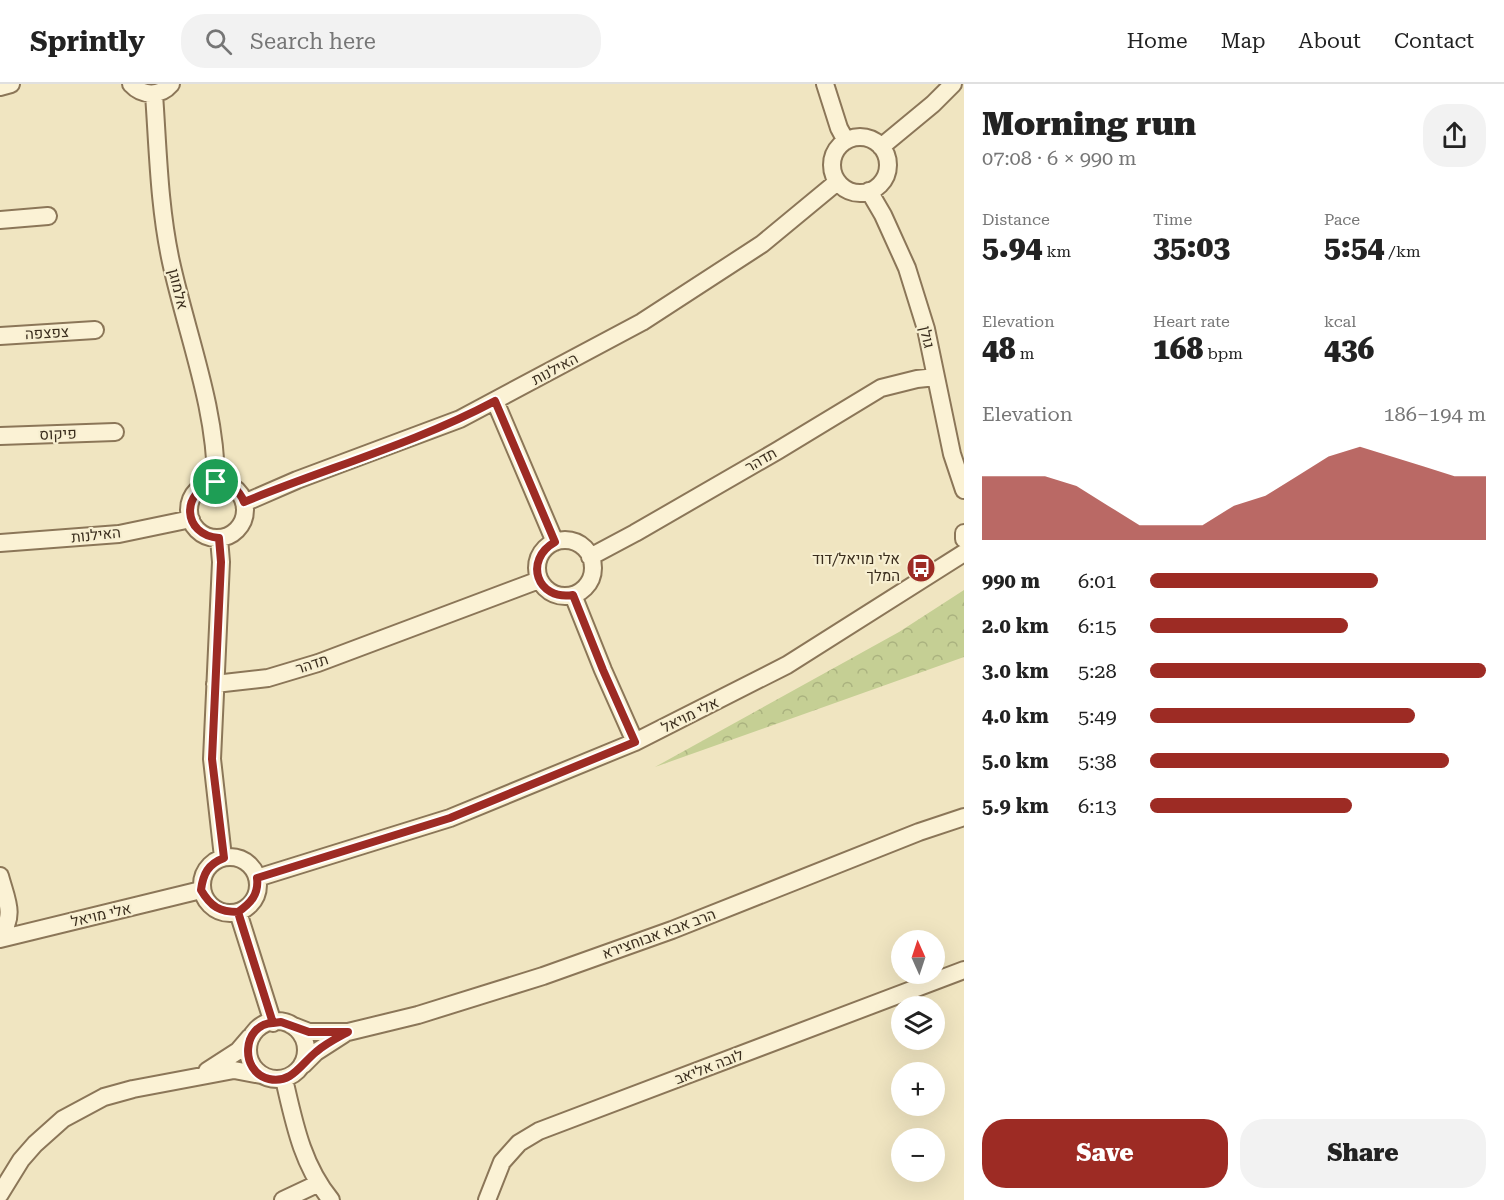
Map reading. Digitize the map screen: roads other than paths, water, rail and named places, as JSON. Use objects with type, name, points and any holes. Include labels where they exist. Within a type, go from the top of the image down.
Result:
[{"type":"street","points":[[0,87],[11,84]]},
{"type":"street","points":[[131,84],[140,92],[153,94],[171,84]]},
{"type":"street","points":[[825,84],[839,128],[846,141]]},
{"type":"street","points":[[881,147],[933,104],[953,84]]},
{"type":"street","name":"אלמוגן","points":[[153,94],[171,261],[210,413],[216,482]]},
{"type":"street","points":[[865,138],[881,147],[887,161],[882,183],[869,192],[855,193],[848,191],[837,182],[833,175],[832,159],[835,152],[846,141],[865,138]]},
{"type":"street","name":"האילנות","points":[[244,502],[460,419],[642,322],[762,244],[837,182]]},
{"type":"street","name":"גולן","points":[[869,192],[883,215],[906,268],[926,329],[952,454],[964,490]]},
{"type":"street","points":[[0,220],[48,216]]},
{"type":"street","name":"צפצפה","points":[[0,336],[94,330]]},
{"type":"street","name":"תדהר","points":[[590,556],[635,533],[881,388],[936,377]]},
{"type":"street","points":[[495,401],[555,542]]},
{"type":"street","name":"פיקוס","points":[[0,436],[115,432]]},
{"type":"street","points":[[223,483],[237,490],[244,502],[245,517],[232,534],[219,538],[205,535],[199,531],[191,519],[191,502],[194,494],[207,484],[223,483]]},
{"type":"street","name":"האילנות","points":[[0,543],[119,534],[191,519]]},
{"type":"street","points":[[964,533],[964,539]]},
{"type":"street","points":[[219,538],[221,562],[212,759],[224,858]]},
{"type":"street","points":[[570,541],[578,544],[590,556],[592,568],[589,581],[585,587],[573,595],[552,593],[539,580],[538,560],[542,552],[555,542],[570,541]]},
{"type":"street","name":"אלי מויאל","points":[[257,878],[450,818],[635,742],[788,665],[964,553]]},
{"type":"street","name":"תדהר","points":[[215,684],[268,678],[318,663],[539,580]]},
{"type":"street","points":[[573,595],[635,742]]},
{"type":"street","name":"הרב אבא אבוחצירא","points":[[291,1025],[309,1032],[348,1032],[418,1015],[543,976],[672,930],[919,832],[964,817]]},
{"type":"street","points":[[224,858],[240,859],[247,863],[257,878],[253,900],[238,912],[216,908],[209,903],[201,890],[209,866],[224,858]]},
{"type":"street","points":[[0,876],[10,914],[7,926],[0,937]]},
{"type":"street","name":"אלי מויאל","points":[[0,937],[201,890]]},
{"type":"street","points":[[238,912],[273,1023]]},
{"type":"street","points":[[10,914],[20,924],[33,930]]},
{"type":"street","name":"לובה אליאב","points":[[487,1200],[487,1194],[502,1162],[519,1143],[539,1131],[964,970]]},
{"type":"street","points":[[0,1194],[21,1160],[63,1119],[104,1097],[198,1075],[234,1070],[270,1079],[292,1076],[300,1069],[304,1060],[306,1050],[304,1040],[299,1031],[291,1025],[281,1022],[267,1023],[258,1028],[238,1052],[198,1075]]},
{"type":"street","name":"הרב אבא אבוחצירא","points":[[300,1069],[316,1052],[348,1032]]},
{"type":"street","points":[[251,1036],[248,1045],[248,1059],[261,1075]]},
{"type":"street","points":[[284,1078],[303,1152],[317,1184],[331,1200]]},
{"type":"street","points":[[283,1200],[317,1184]]},
{"type":"place","name":"אלי מויאל/דוד המלך","points":[[921,568]]}]
